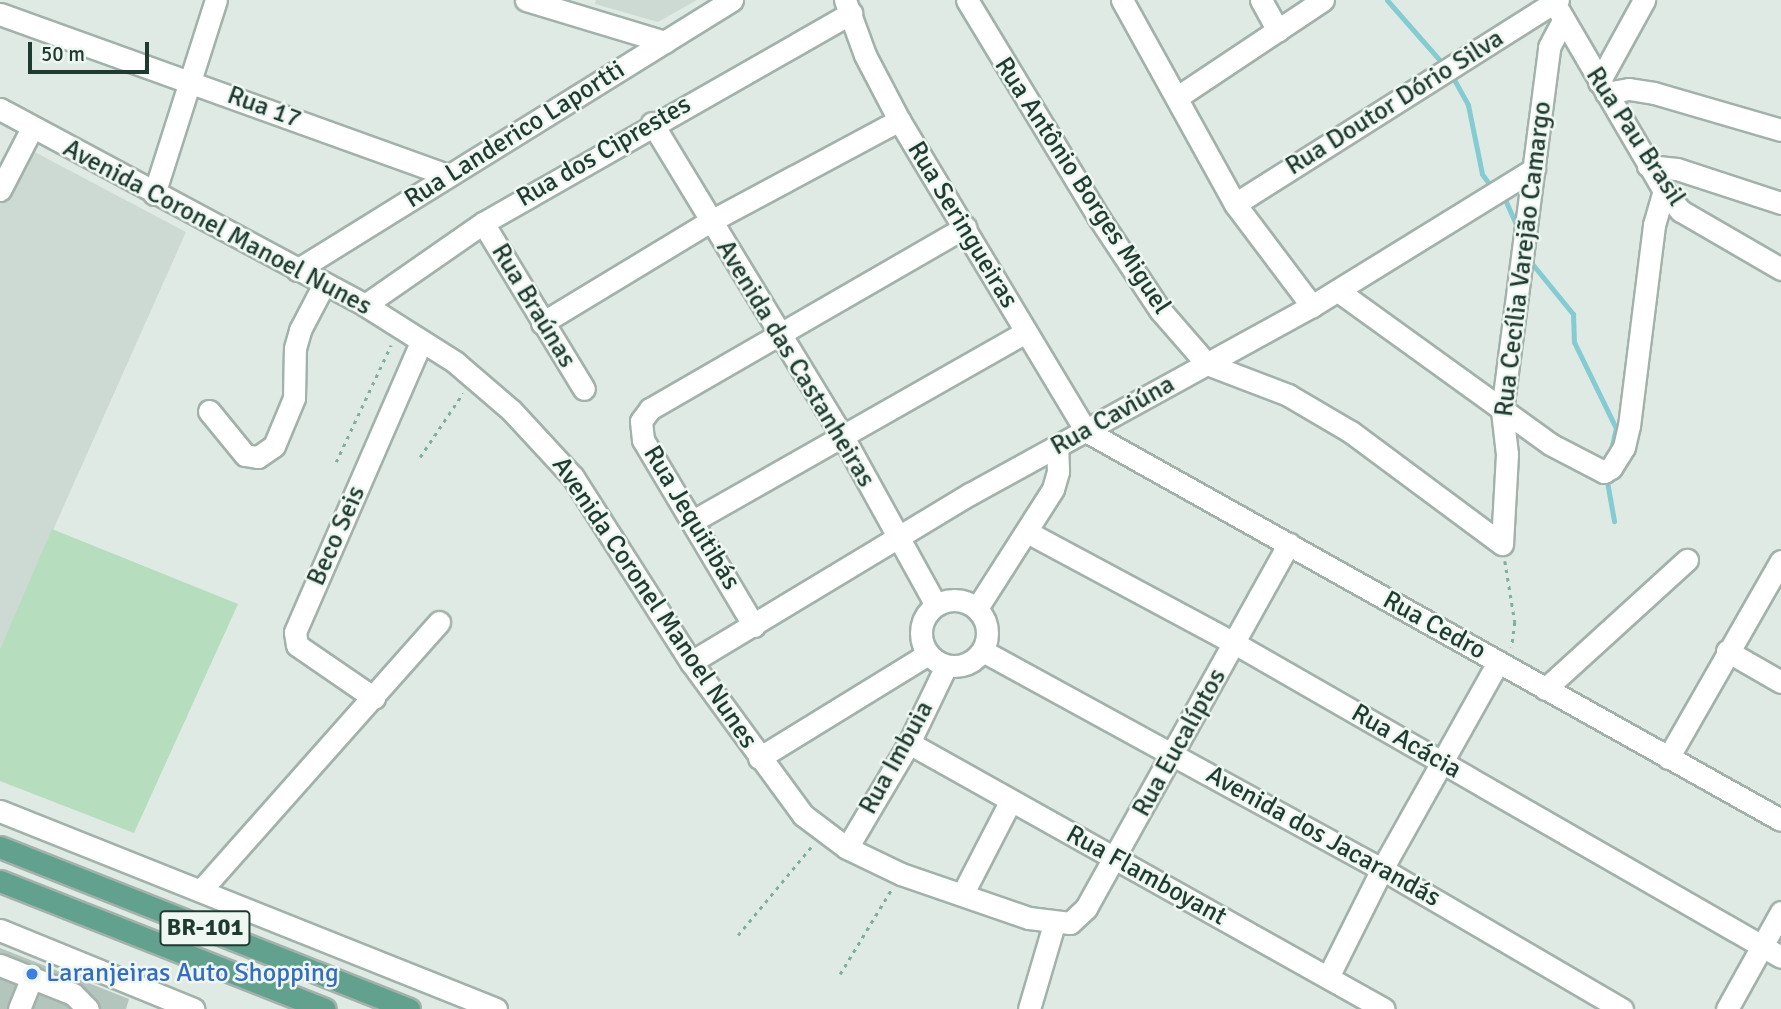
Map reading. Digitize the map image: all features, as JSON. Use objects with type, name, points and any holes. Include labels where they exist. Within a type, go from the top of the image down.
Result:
[{"type":"main road","name":"BR-101","points":[[0,847],[409,1009]]},
{"type":"main road","name":"BR-101","points":[[0,881],[325,1009]]},
{"type":"street","points":[[154,194],[216,0]]},
{"type":"street","points":[[526,0],[665,42]]},
{"type":"street","name":"Rua Landerico Laportti","points":[[297,270],[732,0]]},
{"type":"street","name":"Rua Antônio Borges Miguel","points":[[967,0],[1099,218],[1160,310],[1207,364]]},
{"type":"street","points":[[1122,0],[1179,96],[1235,204],[1312,306]]},
{"type":"street","points":[[1261,0],[1278,31]]},
{"type":"street","points":[[1179,96],[1323,0]]},
{"type":"street","points":[[1644,0],[1602,88],[1654,93],[1781,130]]},
{"type":"street","name":"Rua Seringueiras","points":[[848,6],[865,55],[900,120],[1087,431]]},
{"type":"street","name":"Rua dos Ciprestes","points":[[365,305],[483,223],[848,6]]},
{"type":"street","name":"Rua Pau Brasil","points":[[1557,6],[1602,88],[1664,191],[1694,222],[1781,269]]},
{"type":"street","name":"Rua Cecília Varejão Camargo","points":[[1502,544],[1507,454],[1502,411],[1549,47],[1557,6]]},
{"type":"street","name":"Rua Doutor Dório Silva","points":[[1235,204],[1557,6]]},
{"type":"street","name":"Rua 17","points":[[0,14],[449,176]]},
{"type":"street","name":"Avenida Coronel Manoel Nunes","points":[[0,109],[365,305],[474,378],[573,477],[691,662],[759,758],[823,833],[847,848],[901,874],[1054,924]]},
{"type":"street","points":[[542,323],[709,222],[900,120]]},
{"type":"street","name":"Avenida das Castanheiras","points":[[652,123],[709,222],[842,435],[936,605]]},
{"type":"street","points":[[0,190],[32,128]]},
{"type":"street","points":[[1648,166],[1677,169],[1781,203]]},
{"type":"street","name":"Rua Caviúna","points":[[691,662],[898,538],[1338,291],[1534,169]]},
{"type":"street","points":[[1338,291],[1502,411],[1572,457],[1604,472],[1611,468],[1624,447],[1629,426],[1654,225],[1664,191]]},
{"type":"street","name":"Rua Braúnas","points":[[483,223],[584,389]]},
{"type":"street","points":[[781,335],[965,227]]},
{"type":"street","points":[[209,411],[245,455],[258,457],[274,446],[294,398],[295,348],[300,330],[324,284]]},
{"type":"street","points":[[693,521],[1026,332]]},
{"type":"street","name":"Rua Jequitibás","points":[[754,626],[643,440],[641,421],[650,409],[781,335]]},
{"type":"street","name":"Beco Seis","points":[[374,698],[297,645],[295,632],[421,342]]},
{"type":"street","points":[[1207,364],[1288,395],[1351,432],[1502,544]]},
{"type":"street","name":"Rua Cedro","points":[[1087,431],[1781,820]]},
{"type":"street","points":[[977,608],[1053,489],[1058,471],[1057,449]]},
{"type":"street","name":"Rua Acácia","points":[[1027,532],[1236,644],[1772,952]]},
{"type":"street","name":"Rua Eucalíptos","points":[[1054,924],[1079,917],[1115,859],[1289,544]]},
{"type":"street","points":[[1545,689],[1688,560]]},
{"type":"street","points":[[1668,758],[1781,561]]},
{"type":"street","points":[[957,600],[977,608],[988,628],[983,651],[967,664],[946,666],[928,654],[921,633],[936,605],[957,600]]},
{"type":"street","points":[[202,890],[439,622]]},
{"type":"street","name":"Avenida dos Jacarandás","points":[[983,651],[1382,869],[1622,1009]]},
{"type":"street","points":[[1727,651],[1781,682]]},
{"type":"street","points":[[759,758],[928,654]]},
{"type":"street","points":[[1328,978],[1382,869],[1503,665]]},
{"type":"street","name":"Rua Imbuia","points":[[847,848],[909,743],[946,666]]},
{"type":"street","name":"Rua Flamboyant","points":[[909,743],[1010,802],[1384,1009]]},
{"type":"street","points":[[963,893],[1010,802]]},
{"type":"street","points":[[0,811],[496,1009]]},
{"type":"street","points":[[1727,1009],[1772,952],[1781,912]]},
{"type":"street","points":[[1029,1009],[1054,924]]},
{"type":"street","points":[[0,930],[194,1009]]},
{"type":"street","points":[[0,965],[81,998],[88,1009]]},
{"type":"street","points":[[19,1009],[32,978]]},
{"type":"path","points":[[336,462],[399,327]]},
{"type":"path","points":[[420,457],[474,378]]},
{"type":"path","points":[[1502,544],[1515,622],[1503,665]]},
{"type":"path","points":[[738,935],[823,833]]},
{"type":"path","points":[[840,974],[901,874]]},
{"type":"shaded area","points":[[596,0],[697,0],[658,22],[595,4]]},
{"type":"shaded area","points":[[14,141],[186,232],[0,649],[0,170]]},
{"type":"green space","points":[[52,529],[238,604],[134,833],[0,781],[0,649]]},
{"type":"building","name":"Laranjeiras Auto Shopping","points":[[0,948],[129,999],[126,1009],[0,1009]]},
{"type":"waterway","points":[[1387,0],[1443,64]]},
{"type":"waterway","points":[[1451,74],[1468,105],[1482,174],[1492,188]]},
{"type":"waterway","points":[[1503,195],[1517,227]]},
{"type":"waterway","points":[[1529,260],[1573,314],[1574,342],[1616,428],[1610,453]]},
{"type":"waterway","points":[[1606,476],[1614,521]]},
{"type":"place","name":"Laranjeiras Auto Shopping","points":[[32,974]]}]
